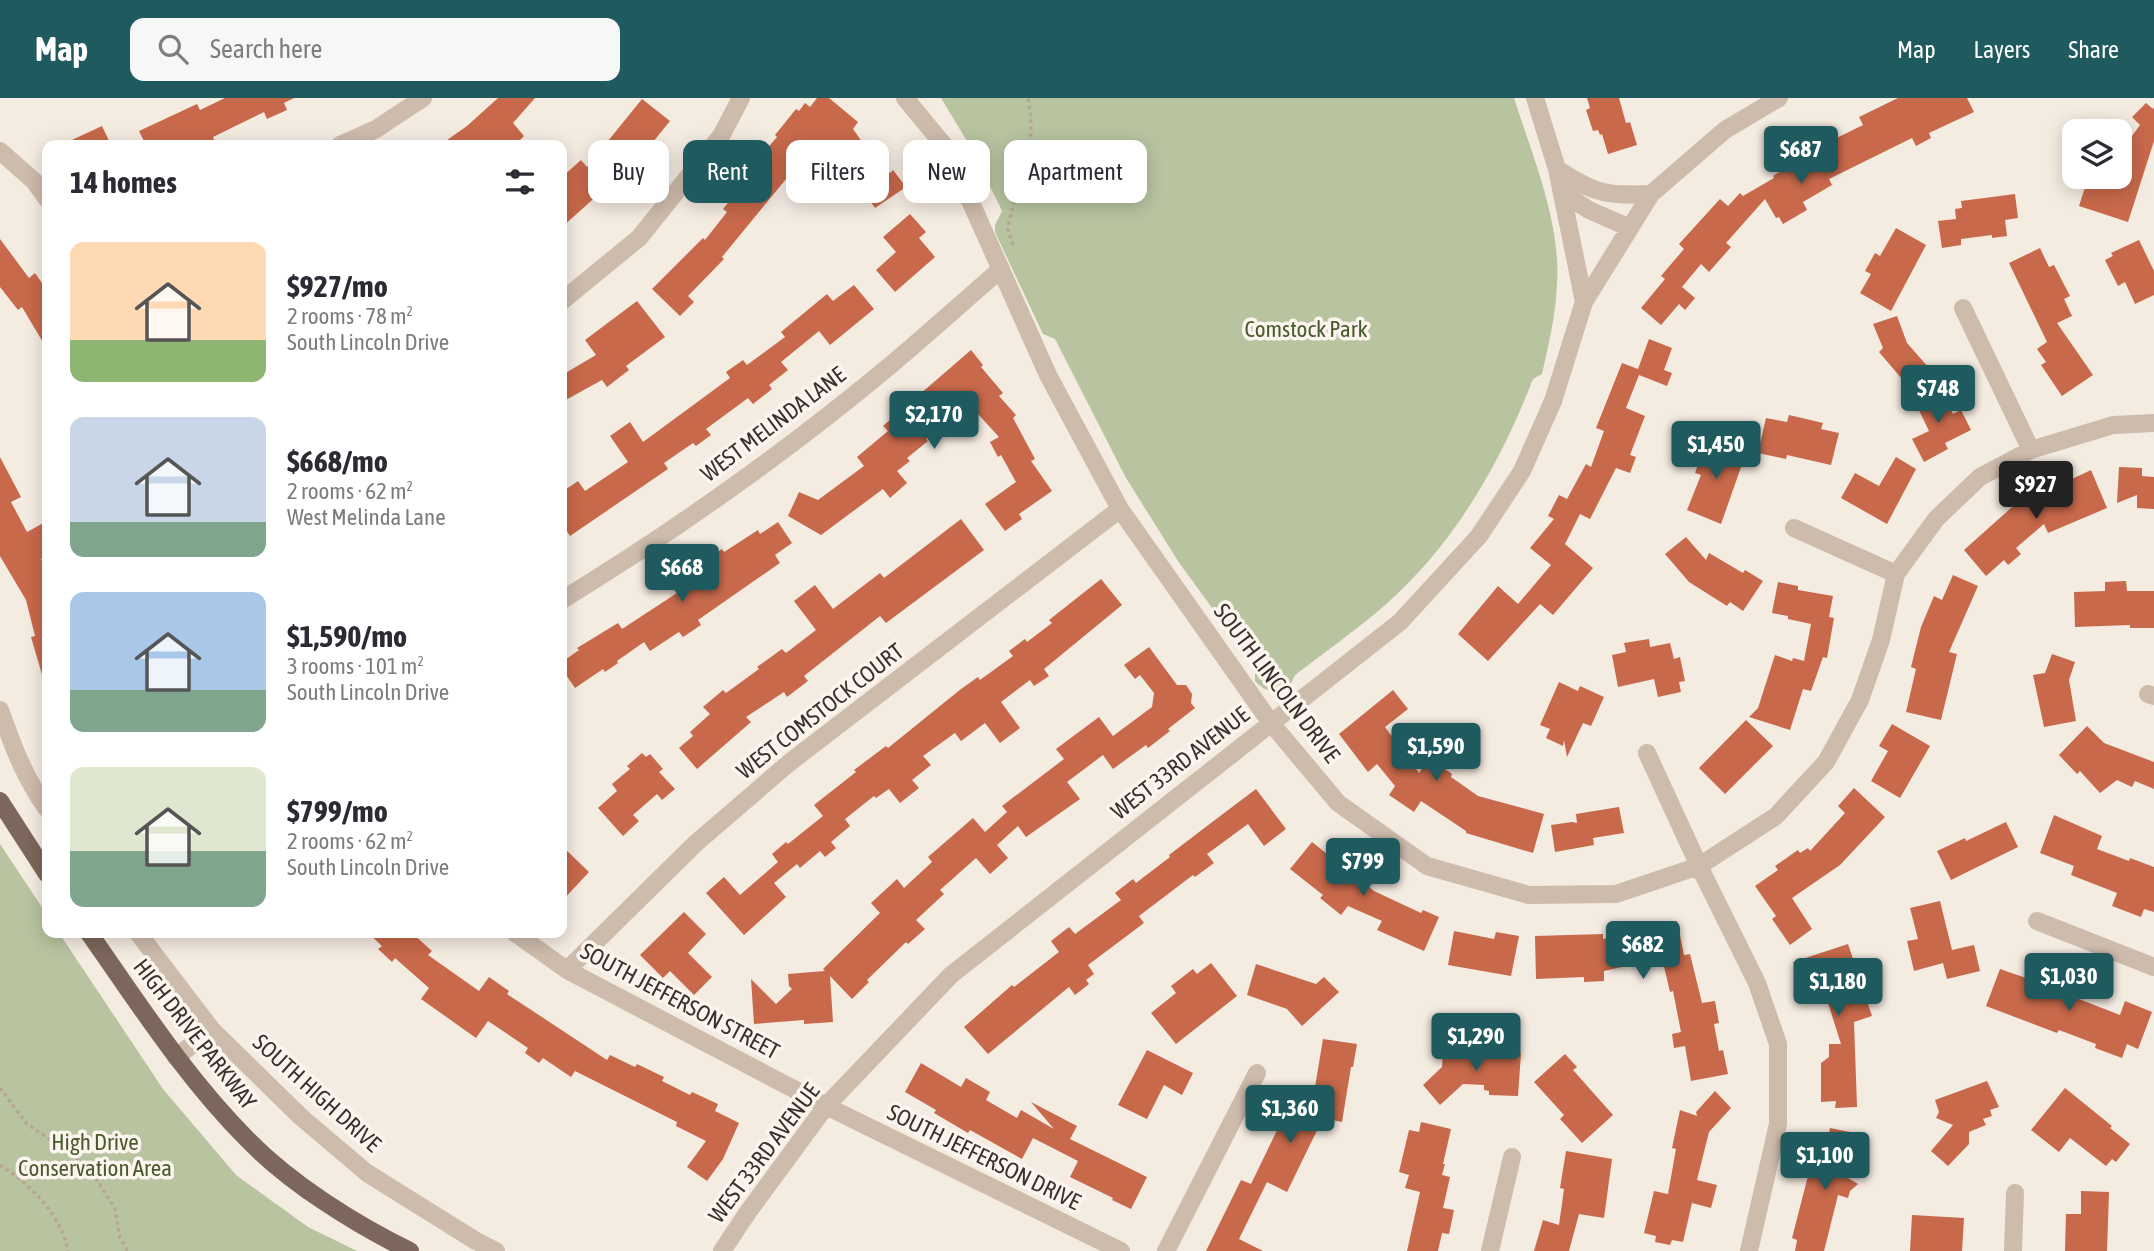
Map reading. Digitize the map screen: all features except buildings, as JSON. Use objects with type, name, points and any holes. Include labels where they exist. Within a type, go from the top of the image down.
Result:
[{"type":"main road","points":[[0,801],[42,866]]},
{"type":"main road","name":"HIGH DRIVE PARKWAY","points":[[93,938],[176,1057],[249,1142],[306,1189],[385,1239],[410,1251]]},
{"type":"street","points":[[351,140],[376,129],[423,98]]},
{"type":"street","points":[[567,297],[639,238],[721,136],[741,98]]},
{"type":"street","name":"SOUTH LINCOLN DRIVE","points":[[905,98],[947,149],[1048,376],[1120,509],[1271,723],[1338,803],[1427,866],[1529,895],[1616,894],[1699,866],[1776,816],[1826,762],[1860,700],[1881,640],[1896,574],[1936,519],[1980,477],[2031,450],[2113,425],[2154,423]]},
{"type":"street","points":[[1535,98],[1557,169],[1584,302]]},
{"type":"street","name":"WEST 33RD AVENUE","points":[[722,1251],[825,1107],[951,975],[1400,622],[1479,536],[1522,471],[1553,401],[1584,302],[1651,194],[1725,130],[1779,98]]},
{"type":"street","points":[[0,151],[34,181],[42,192]]},
{"type":"street","points":[[1557,169],[1580,184],[1601,193],[1651,194]]},
{"type":"street","points":[[1562,192],[1589,210],[1630,228]]},
{"type":"street","name":"WEST MELINDA LANE","points":[[567,597],[638,554],[768,460],[891,365],[1000,269]]},
{"type":"street","points":[[1963,308],[2031,450]]},
{"type":"street","name":"WEST COMSTOCK COURT","points":[[566,970],[696,843],[789,763],[1120,509]]},
{"type":"street","points":[[1794,528],[1896,574]]},
{"type":"street","points":[[0,710],[14,750],[31,786],[42,802]]},
{"type":"street","points":[[1647,754],[1757,983],[1778,1044],[1778,1124],[1749,1251]]},
{"type":"street","points":[[2036,921],[2154,967]]},
{"type":"street","name":"SOUTH HIGH DRIVE","points":[[142,938],[212,1030],[301,1117],[367,1172],[496,1251]]},
{"type":"street","name":"SOUTH JEFFERSON STREET","points":[[522,938],[566,970],[825,1107]]},
{"type":"street","points":[[176,1057],[212,1030]]},
{"type":"street","points":[[1167,1251],[1257,1073]]},
{"type":"street","name":"SOUTH JEFFERSON DRIVE","points":[[825,1107],[1121,1251]]},
{"type":"street","points":[[1490,1251],[1512,1157]]},
{"type":"street","points":[[2013,1251],[2015,1193]]},
{"type":"path","points":[[1013,245],[1009,222],[1030,149],[1032,129],[1028,98]]},
{"type":"path","points":[[0,1088],[27,1124],[66,1150],[92,1172],[115,1209],[120,1238],[128,1251]]},
{"type":"path","points":[[0,1165],[20,1177],[53,1214],[66,1240],[68,1251]]},
{"type":"green space","name":"Comstock Park","points":[[941,98],[1514,98],[1544,189],[1557,260],[1555,306],[1542,374],[1533,379],[1506,442],[1472,502],[1432,557],[1384,606],[1295,675],[1289,688],[1270,691],[1255,681],[1255,667],[1178,561],[1126,478],[1055,339],[1043,334],[995,232],[995,225],[1002,211],[990,186],[990,140],[966,140]]},
{"type":"green space","name":"High Drive Conservation Area","points":[[0,844],[42,907],[42,938],[62,938],[163,1089],[236,1175],[308,1227],[357,1251],[0,1251]]}]
